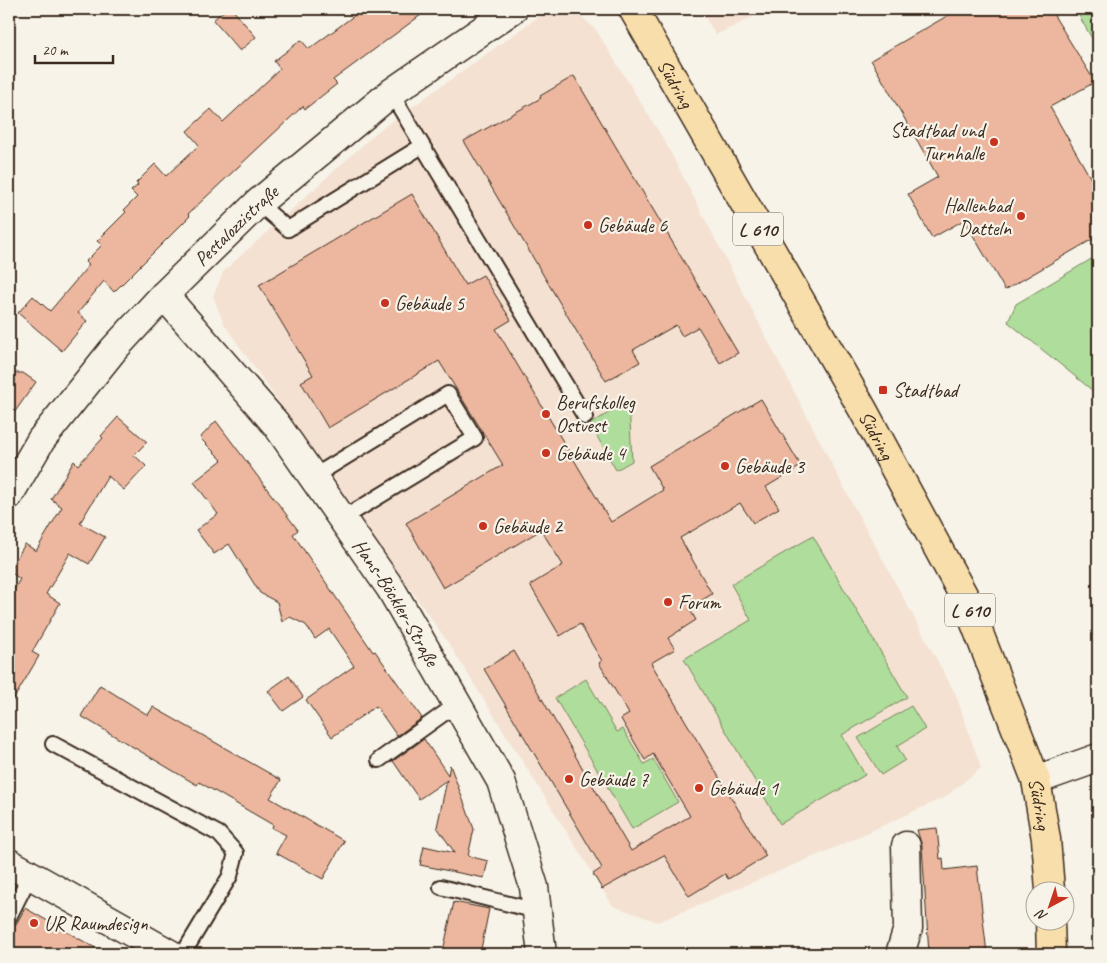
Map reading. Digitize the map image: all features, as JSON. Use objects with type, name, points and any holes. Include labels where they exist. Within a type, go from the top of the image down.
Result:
[{"type":"main road","name":"Südring","points":[[633,9],[862,408],[966,600],[1036,780],[1046,839],[1049,880]]},
{"type":"main road","points":[[1050,930],[1051,954]]},
{"type":"street","name":"Pestalozzistraße","points":[[9,495],[41,440],[112,350],[164,295],[258,203],[390,93],[513,9]]},
{"type":"street","name":"Hans-Böckler-Straße","points":[[164,295],[276,424],[391,589],[457,704],[501,781],[534,887],[542,954]]},
{"type":"street","points":[[1036,780],[1098,758]]},
{"type":"street","points":[[900,954],[908,928],[906,846]]},
{"type":"street","points":[[19,869],[158,951]]},
{"type":"lane","points":[[390,93],[585,417]]},
{"type":"lane","points":[[258,203],[288,229],[422,146]]},
{"type":"lane","points":[[313,477],[448,394],[475,438],[342,519]]},
{"type":"lane","points":[[379,760],[457,704]]},
{"type":"lane","points":[[53,744],[219,834],[236,852],[230,876],[183,954]]},
{"type":"lane","points":[[9,917],[19,869]]},
{"type":"lane","points":[[441,887],[537,911]]},
{"type":"shaded area","name":"Berufskolleg Ostvest","points":[[574,9],[596,30],[665,142],[852,503],[956,695],[981,768],[945,797],[827,851],[658,922],[613,906],[449,644],[224,324],[213,296],[224,271],[377,132],[545,12]]},
{"type":"shaded area","points":[[700,9],[769,9],[716,35]]},
{"type":"green space","points":[[1075,9],[1098,9],[1098,49]]},
{"type":"green space","points":[[1098,255],[1098,395],[1008,322],[1016,304]]},
{"type":"green space","points":[[629,401],[632,461],[616,470],[590,424]]},
{"type":"green space","points":[[813,536],[907,697],[842,735],[865,775],[780,824],[684,659],[751,620],[731,584]]},
{"type":"green space","points":[[586,679],[617,732],[623,729],[644,764],[653,759],[678,802],[632,829],[555,698]]},
{"type":"green space","points":[[911,706],[925,729],[897,746],[905,760],[881,775],[858,738]]},
{"type":"building","points":[[226,9],[232,9],[256,37],[240,51],[213,20]]},
{"type":"building","points":[[363,9],[429,9],[333,80],[337,84],[305,109],[303,106],[188,214],[190,216],[114,292],[104,281],[78,313],[87,321],[62,351],[18,313],[33,296],[50,311],[89,265],[85,262],[102,245],[97,241],[126,212],[124,210],[137,197],[131,191],[138,185],[136,183],[155,164],[166,176],[199,145],[187,131],[211,109],[223,122],[280,69],[274,61],[301,40],[309,49]]},
{"type":"building","name":"Stadtbad und Turnhalle","points":[[959,9],[1050,9],[1095,82],[1050,107],[1098,191],[1098,236],[1005,290],[964,220],[932,238],[908,194],[938,177],[871,60]]},
{"type":"building","name":"Gebäude 6","points":[[574,76],[738,353],[720,363],[698,327],[682,336],[676,325],[633,350],[640,362],[606,381],[464,141],[541,98],[540,96]]},
{"type":"building","points":[[412,194],[465,285],[483,275],[511,320],[496,329],[611,522],[663,490],[649,466],[761,399],[801,466],[766,487],[779,508],[753,523],[740,503],[680,538],[712,594],[689,608],[696,620],[668,638],[675,649],[651,663],[766,856],[728,879],[725,874],[689,896],[664,855],[602,889],[593,874],[602,868],[484,669],[514,651],[631,851],[690,816],[653,754],[645,760],[621,719],[629,714],[599,663],[602,661],[580,624],[560,636],[530,585],[563,565],[541,530],[443,588],[406,523],[503,465],[439,361],[328,428],[301,382],[313,375],[259,285]]},
{"type":"building","points":[[15,373],[23,373],[36,382],[9,420],[9,381]]},
{"type":"building","points":[[118,417],[147,442],[134,455],[146,466],[124,490],[108,476],[80,523],[105,537],[89,564],[70,553],[46,594],[60,603],[32,652],[39,656],[9,707],[9,598],[20,579],[9,571],[25,544],[36,551],[62,507],[51,499],[74,461],[78,465],[103,438],[101,436]]},
{"type":"building","points":[[216,421],[298,530],[293,534],[373,652],[375,651],[422,718],[397,736],[376,706],[332,737],[306,700],[354,666],[329,629],[315,639],[306,625],[290,617],[282,622],[277,602],[260,593],[229,544],[214,554],[196,530],[218,514],[194,482],[222,460],[200,438]]},
{"type":"building","points":[[289,676],[303,697],[283,711],[268,691]]},
{"type":"building","points":[[100,685],[148,715],[153,707],[281,780],[270,798],[344,841],[323,879],[276,853],[286,835],[272,828],[273,825],[199,782],[197,785],[81,716]]},
{"type":"building","points":[[424,739],[448,775],[450,765],[474,829],[468,856],[488,861],[484,878],[420,865],[424,846],[455,853],[437,827],[447,780],[419,799],[393,761]]},
{"type":"building","points":[[937,828],[940,859],[943,858],[944,870],[977,866],[987,954],[929,954],[922,846],[917,830]]},
{"type":"building","points":[[454,902],[489,909],[480,954],[443,951]]},
{"type":"building","name":"UR Raumdesign","points":[[25,908],[106,954],[9,954],[9,937]]},
{"type":"place","name":"Stadtbad und Turnhalle","points":[[994,142]]},
{"type":"place","name":"Hallenbad Datteln","points":[[1021,216]]},
{"type":"place","name":"Gebäude 6","points":[[588,225]]},
{"type":"place","name":"Gebäude 5","points":[[385,303]]},
{"type":"place","name":"Stadtbad","points":[[883,390]]},
{"type":"place","name":"Berufskolleg Ostvest","points":[[546,414]]},
{"type":"place","name":"Gebäude 4","points":[[546,453]]},
{"type":"place","name":"Gebäude 3","points":[[725,466]]},
{"type":"place","name":"Gebäude 2","points":[[483,526]]},
{"type":"place","name":"Forum","points":[[668,602]]},
{"type":"place","name":"Gebäude 7","points":[[569,779]]},
{"type":"place","name":"Gebäude 1","points":[[699,788]]},
{"type":"place","name":"UR Raumdesign","points":[[34,923]]}]
